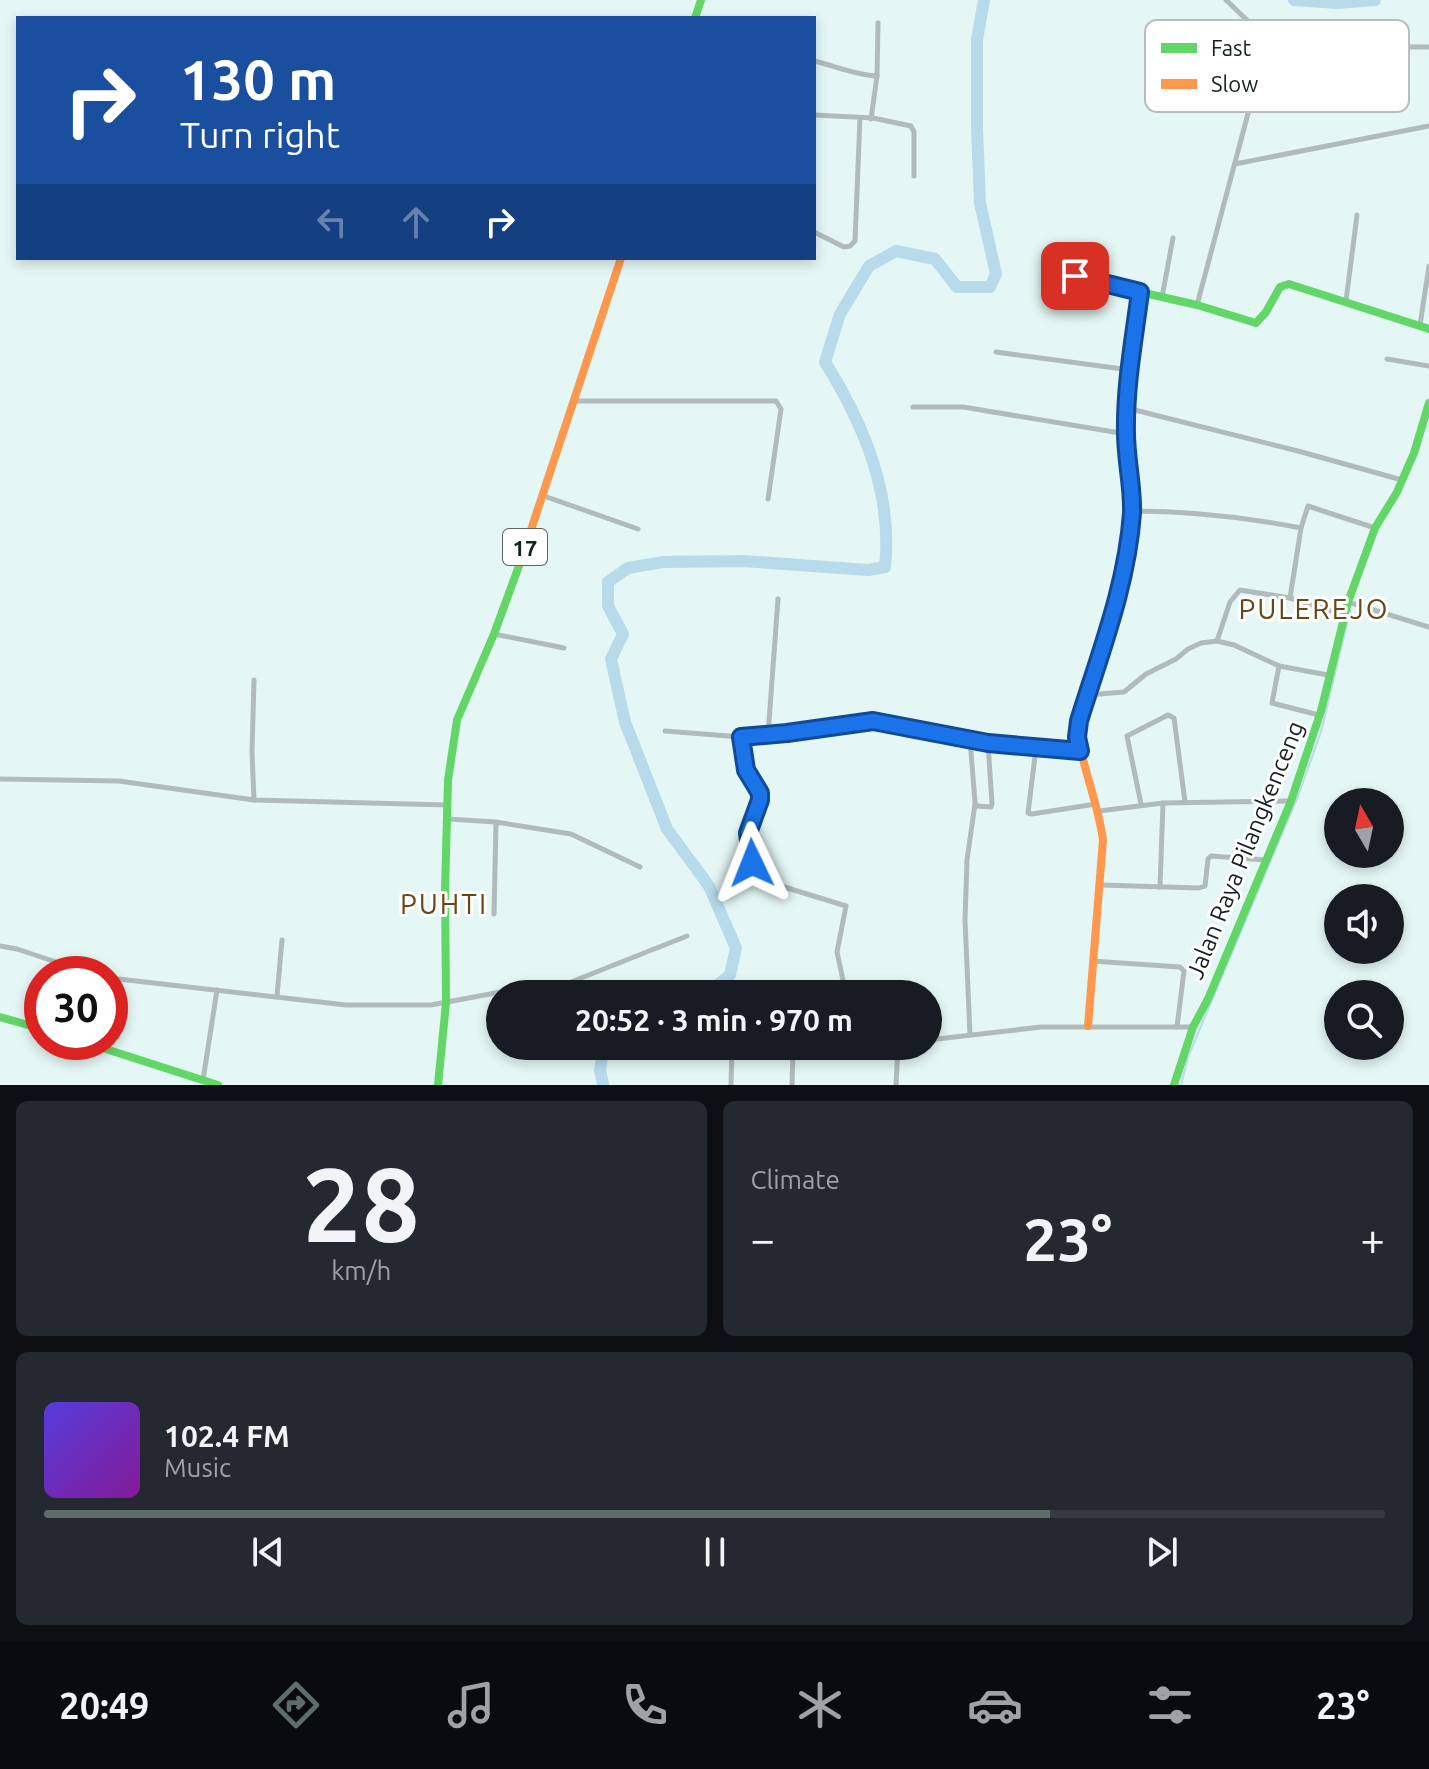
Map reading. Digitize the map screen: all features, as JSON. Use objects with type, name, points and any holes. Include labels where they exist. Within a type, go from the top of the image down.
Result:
[{"type":"main road","name":"17","points":[[438,1085],[446,1003],[447,819],[451,755],[457,720],[494,634],[544,496],[620,260]]},
{"type":"main road","points":[[1088,1026],[1103,840],[1077,732],[1118,598],[1132,511],[1126,434],[1140,292],[1256,323],[1280,287],[1285,285],[1425,327]]},
{"type":"main road","name":"Jalan Raya Pilangkenceng","points":[[1174,1085],[1193,1027],[1208,999],[1291,801],[1320,715],[1348,602],[1375,528],[1403,481],[1429,407]]},
{"type":"main road","points":[[0,1017],[24,1024]]},
{"type":"main road","points":[[128,1056],[218,1085]]},
{"type":"street","points":[[1226,0],[1247,20]]},
{"type":"street","points":[[871,119],[877,76],[878,23]]},
{"type":"street","points":[[1409,47],[1429,47]]},
{"type":"street","points":[[816,61],[859,75],[877,76]]},
{"type":"street","points":[[1197,305],[1249,112]]},
{"type":"street","points":[[816,115],[871,119],[911,126],[914,132],[914,176]]},
{"type":"street","points":[[816,233],[844,247],[855,241],[860,118]]},
{"type":"street","points":[[1235,164],[1429,126]]},
{"type":"street","points":[[1346,301],[1357,215]]},
{"type":"street","points":[[1162,297],[1173,238]]},
{"type":"street","points":[[1425,327],[1429,266]]},
{"type":"street","points":[[1075,276],[1140,292]]},
{"type":"street","points":[[996,352],[1130,370]]},
{"type":"street","points":[[1387,359],[1429,366]]},
{"type":"street","points":[[575,401],[776,401],[781,409],[768,499]]},
{"type":"street","points":[[913,407],[963,407],[1126,434]]},
{"type":"street","points":[[1127,408],[1403,481]]},
{"type":"street","points":[[544,496],[638,529]]},
{"type":"street","points":[[1290,598],[1301,528],[1311,506],[1375,528]]},
{"type":"street","points":[[1132,511],[1162,510],[1301,528]]},
{"type":"street","points":[[1217,641],[1230,602],[1240,590],[1290,598],[1345,615]]},
{"type":"street","points":[[768,735],[778,599]]},
{"type":"street","points":[[1348,602],[1429,627]]},
{"type":"street","points":[[494,634],[564,648]]},
{"type":"street","points":[[1087,695],[1124,692],[1146,674],[1176,659],[1188,649],[1217,641],[1234,645],[1279,666],[1328,675]]},
{"type":"street","points":[[1279,666],[1272,703],[1320,715]]},
{"type":"street","points":[[254,680],[254,800]]},
{"type":"street","points":[[1141,804],[1127,736],[1168,715],[1174,718],[1185,802]]},
{"type":"street","points":[[665,731],[741,737],[873,721],[988,743],[1080,751]]},
{"type":"street","points":[[741,737],[746,770],[760,793],[748,833],[752,863],[757,874],[768,882],[846,906],[847,913],[837,946],[842,980]]},
{"type":"street","points":[[970,740],[975,804],[967,860],[965,920],[970,1035]]},
{"type":"street","points":[[975,804],[992,805],[988,743]]},
{"type":"street","points":[[1036,748],[1028,813],[1032,814],[1141,804],[1291,801]]},
{"type":"street","points":[[0,779],[119,781],[254,800],[448,805]]},
{"type":"street","points":[[1160,887],[1163,803]]},
{"type":"street","points":[[447,819],[496,822],[571,834],[640,867]]},
{"type":"street","points":[[494,914],[496,822]]},
{"type":"street","points":[[1101,885],[1204,887],[1211,856],[1267,860]]},
{"type":"street","points":[[128,980],[366,1006],[446,1003],[506,991],[566,984],[687,936]]},
{"type":"street","points":[[277,996],[282,940]]},
{"type":"street","points":[[0,946],[38,956]]},
{"type":"street","points":[[1092,961],[1180,967],[1184,971],[1177,1027]]},
{"type":"street","points":[[203,1080],[217,990]]},
{"type":"street","points":[[942,1038],[1041,1027],[1193,1027]]},
{"type":"street","points":[[731,1085],[732,1060]]},
{"type":"street","points":[[792,1085],[793,1060]]},
{"type":"street","points":[[896,1085],[897,1060]]},
{"type":"waterway","points":[[724,980],[730,975],[736,948],[709,886],[667,829],[625,722],[611,659],[623,634],[608,606],[608,582],[628,568],[663,562],[743,561],[868,570],[885,567],[886,539],[880,486],[852,409],[825,362],[840,314],[869,266],[896,251],[935,259],[957,287],[990,287],[996,274],[980,203],[977,40],[984,0]]},
{"type":"waterway","points":[[1294,0],[1338,3],[1375,0]]},
{"type":"waterway","points":[[1181,1085],[1188,1057],[1298,796],[1321,732],[1350,611]]},
{"type":"waterway","points":[[602,1060],[603,1085]]},
{"type":"traffic: fast","points":[[696,16],[701,0]]},
{"type":"traffic: fast","points":[[1121,584],[1132,511],[1126,434],[1140,292],[1256,323],[1280,287],[1289,284],[1429,329]]},
{"type":"traffic: fast","points":[[1174,1085],[1193,1027],[1208,999],[1291,801],[1321,711],[1348,602],[1375,528],[1397,492],[1414,453],[1429,403]]},
{"type":"traffic: fast","points":[[438,1085],[446,1003],[448,780],[457,720],[520,563]]},
{"type":"traffic: fast","points":[[0,1017],[24,1024]]},
{"type":"traffic: fast","points":[[128,1056],[218,1085]]},
{"type":"traffic: slow","points":[[520,563],[620,260]]},
{"type":"traffic: slow","points":[[1088,1026],[1103,840],[1077,732],[1121,584]]},
{"type":"district","name":"PULEREJO","points":[[1314,608]]},
{"type":"district","name":"PUHTI","points":[[444,903]]},
{"type":"route","points":[[752,863],[748,833],[760,793],[746,770],[741,737],[873,721],[988,743],[1080,751],[1077,737],[1079,721],[1118,598],[1126,561],[1132,511],[1127,408],[1140,292],[1075,276]]}]
